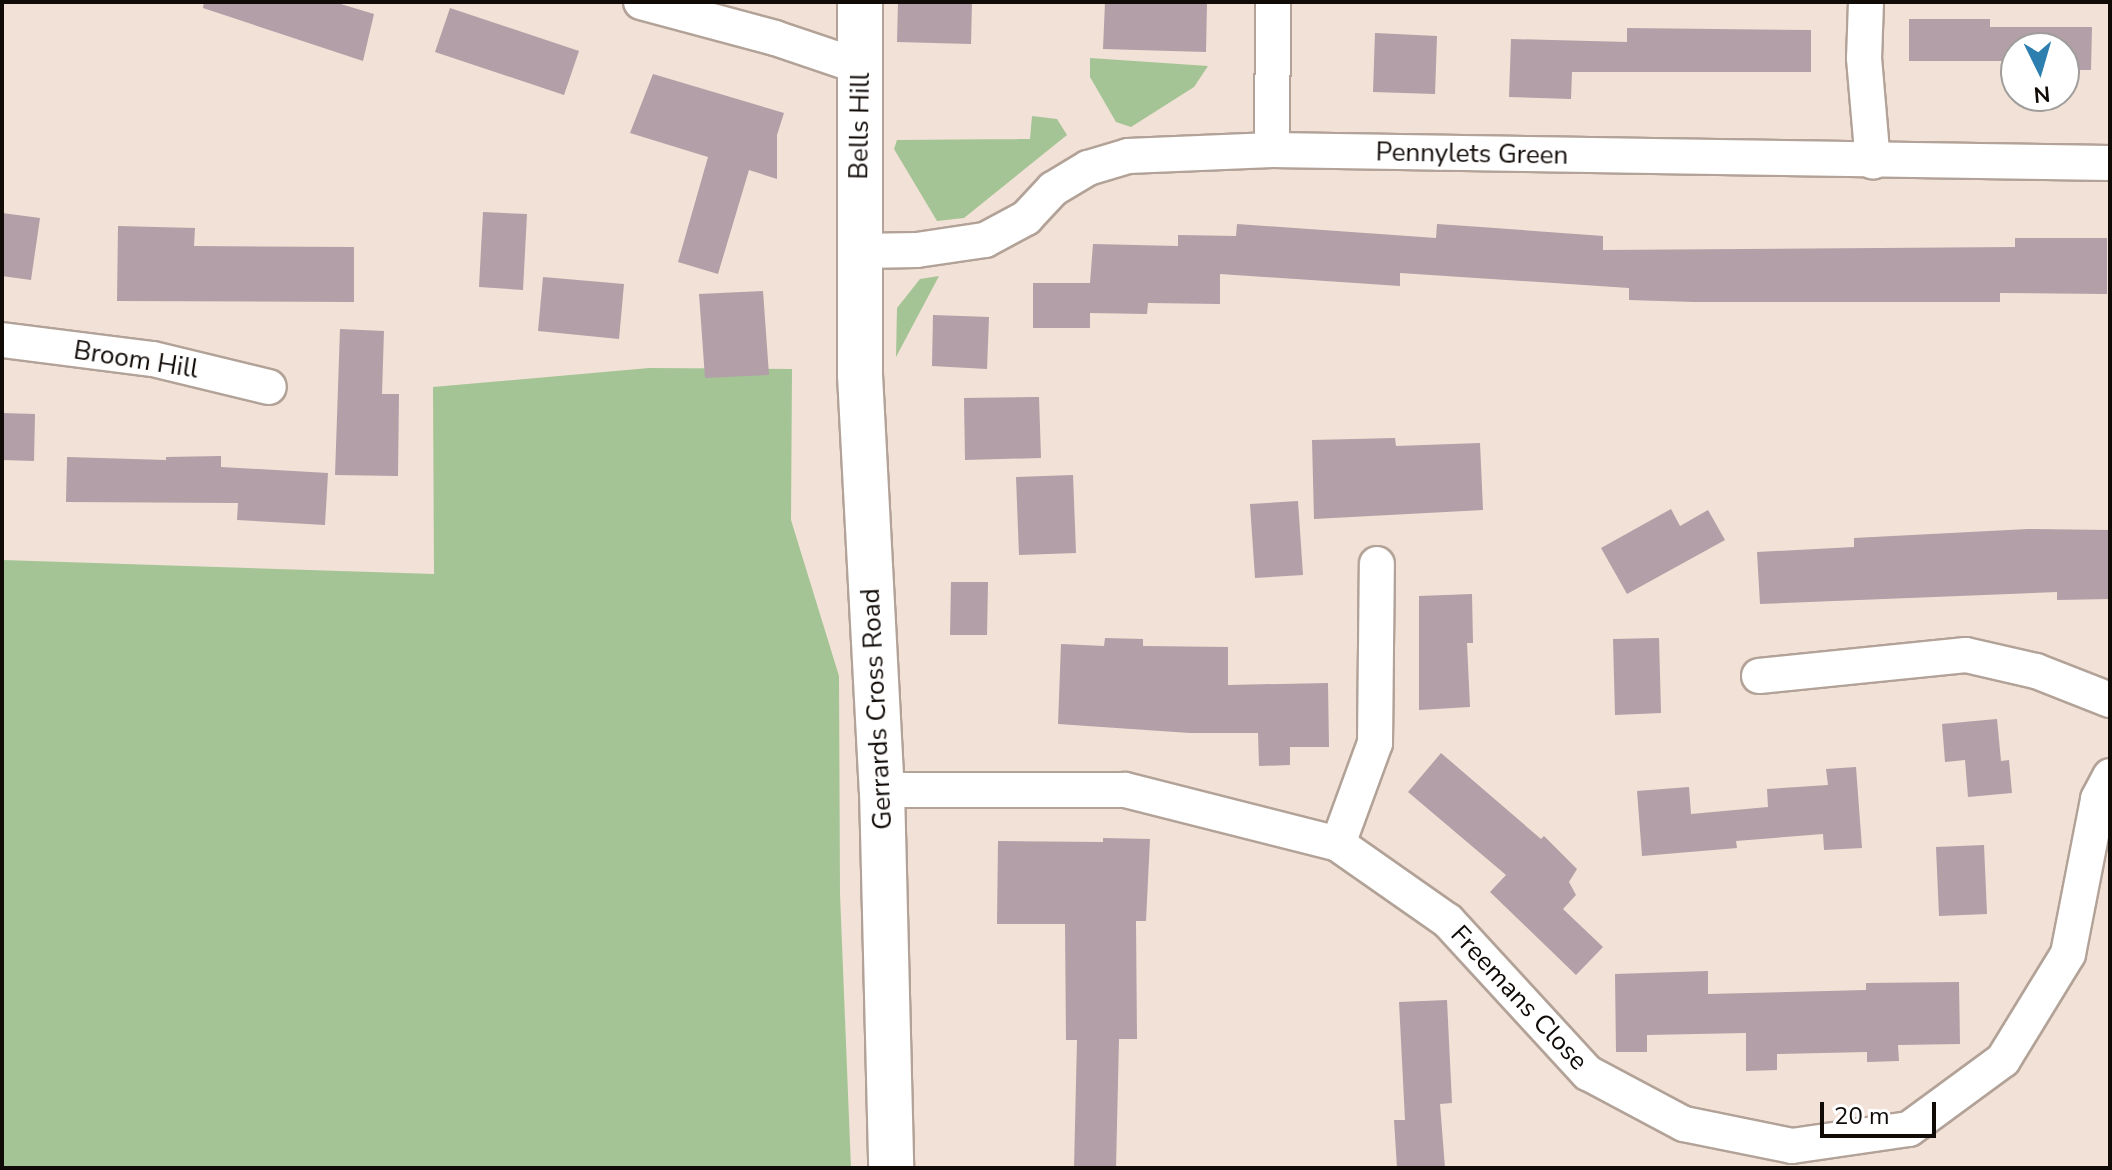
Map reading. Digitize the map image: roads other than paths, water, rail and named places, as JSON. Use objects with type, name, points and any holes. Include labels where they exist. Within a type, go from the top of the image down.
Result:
[{"type":"main road","name":"Bells Hill","points":[[860,2],[861,251]]},
{"type":"main road","name":"Gerrards Cross Road","points":[[861,251],[860,375],[882,790],[891,1168]]},
{"type":"street","points":[[641,2],[775,38],[861,67]]},
{"type":"street","points":[[1272,150],[1273,2]]},
{"type":"street","points":[[1866,2],[1864,58],[1873,162]]},
{"type":"street","name":"Pennylets Green","points":[[861,251],[917,250],[985,240],[1026,218],[1053,189],[1088,168],[1128,156],[1272,150],[1873,162],[2110,163]]},
{"type":"street","name":"Broom Hill","points":[[2,340],[153,359],[269,387]]},
{"type":"street","points":[[1338,844],[1375,743],[1377,564]]},
{"type":"street","points":[[1759,676],[1966,655],[2036,671],[2110,700]]},
{"type":"street","name":"Freemans Close","points":[[882,790],[1125,790],[1338,844],[1448,921],[1588,1073],[1684,1124],[1792,1146],[1909,1129],[2003,1060],[2068,954],[2098,799],[2110,776]]}]
